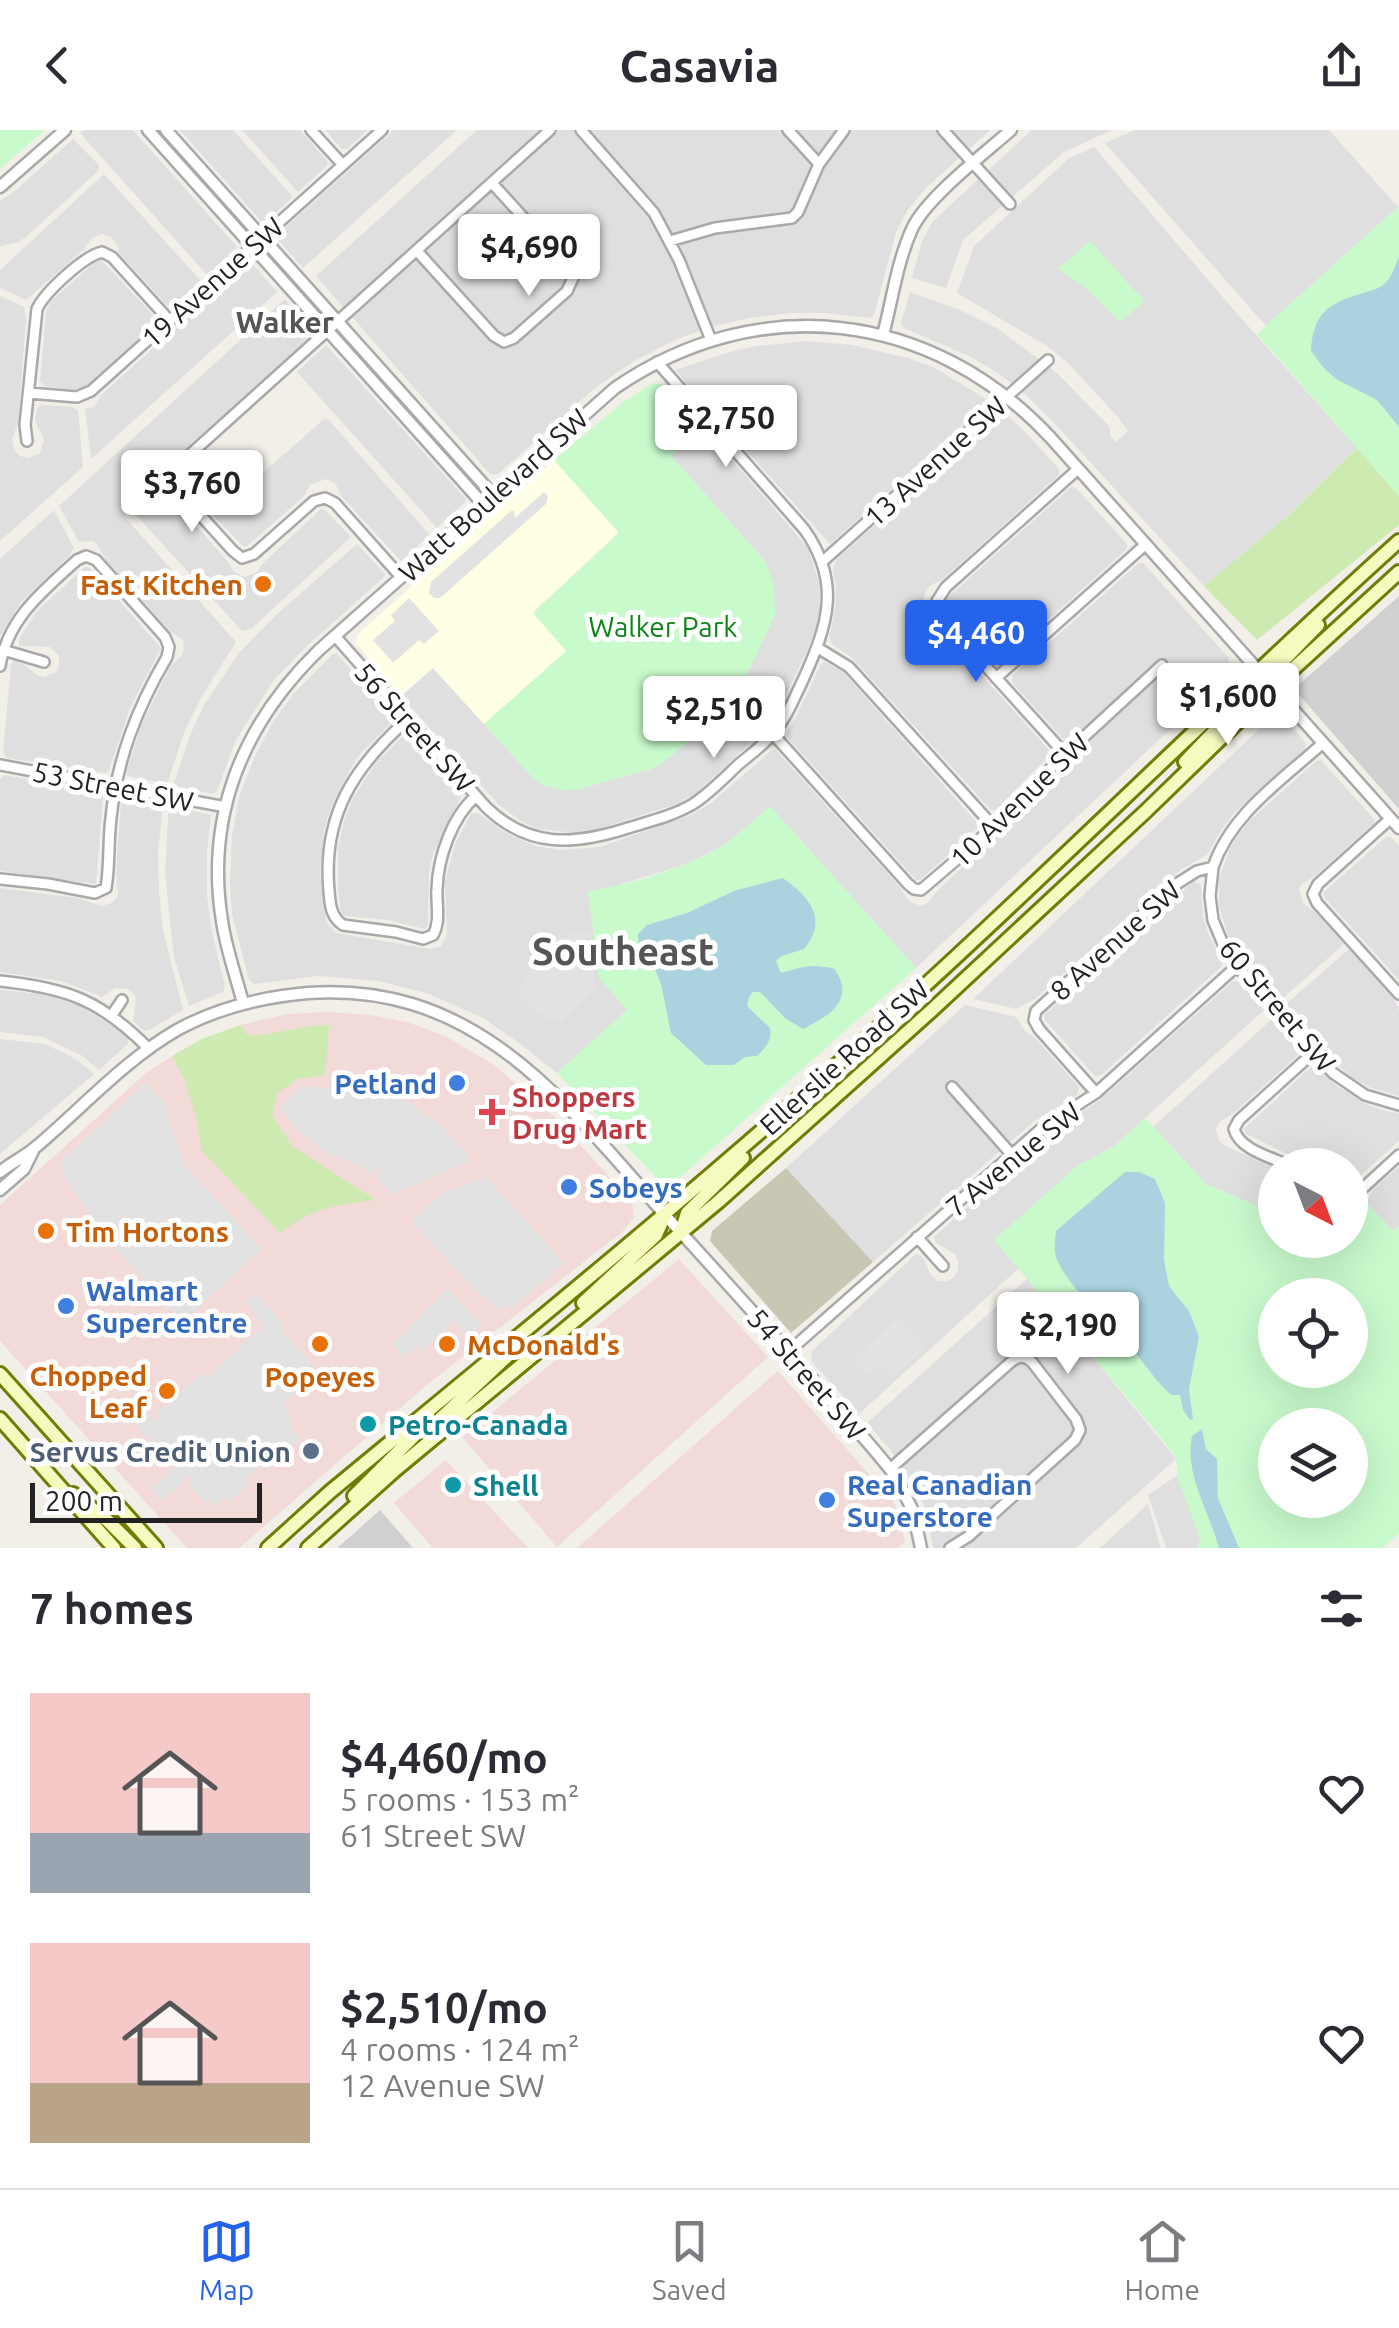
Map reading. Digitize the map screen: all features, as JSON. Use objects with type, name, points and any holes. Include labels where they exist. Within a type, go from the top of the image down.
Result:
[{"type":"main road","name":"Ellerslie Road SW","points":[[268,1548],[331,1490],[780,1115],[1029,889],[1258,669],[1399,541]]},
{"type":"main road","name":"Ellerslie Road SW","points":[[308,1548],[432,1438],[682,1232],[932,1010],[1399,572]]},
{"type":"main road","points":[[1272,688],[1274,670],[1323,620],[1351,584]]},
{"type":"main road","points":[[1146,811],[1186,760],[1257,687],[1258,669]]},
{"type":"main road","points":[[682,1232],[687,1214],[755,1146],[780,1115]]},
{"type":"main road","points":[[560,1333],[584,1302],[656,1236],[665,1214]]},
{"type":"main road","points":[[432,1438],[437,1422],[508,1356],[545,1314]]},
{"type":"main road","points":[[0,1374],[156,1548]]},
{"type":"main road","points":[[321,1536],[348,1502],[426,1424],[428,1411]]},
{"type":"main road","points":[[0,1419],[114,1548]]},
{"type":"main road","points":[[54,1481],[92,1507],[135,1548]]},
{"type":"street","points":[[0,187],[64,130]]},
{"type":"street","points":[[148,130],[253,246],[494,495]]},
{"type":"street","points":[[166,130],[262,237],[483,504]]},
{"type":"street","points":[[311,130],[343,165]]},
{"type":"street","name":"19 Avenue SW","points":[[28,393],[84,396],[382,130]]},
{"type":"street","points":[[401,577],[335,503],[324,498],[314,501],[254,554],[246,558],[236,554],[176,487],[172,476],[175,468],[550,130]]},
{"type":"street","points":[[581,130],[646,201],[670,241],[710,340]]},
{"type":"street","points":[[788,130],[819,164]]},
{"type":"street","points":[[670,241],[715,228],[792,218],[819,164],[844,130]]},
{"type":"street","points":[[944,130],[1010,204]]},
{"type":"street","points":[[883,335],[912,230],[924,209],[1011,130]]},
{"type":"street","points":[[417,251],[494,336],[504,342],[514,338],[568,291],[573,282],[569,268],[492,183]]},
{"type":"street","points":[[28,441],[25,425],[37,309],[44,297],[90,256],[102,252],[114,259],[170,320]]},
{"type":"street","name":"Watt Boulevard SW","points":[[243,1003],[220,906],[219,846],[240,760],[261,719],[288,682],[602,398],[656,362],[740,332],[782,326],[883,335],[941,356],[1007,396],[1078,468],[1399,828]]},
{"type":"street","name":"13 Avenue SW","points":[[822,562],[1048,360]]},
{"type":"street","points":[[656,362],[804,529],[822,562],[828,609],[818,648],[790,708],[773,734]]},
{"type":"street","points":[[1064,754],[947,623],[938,598],[1078,468]]},
{"type":"street","points":[[996,678],[1146,544]]},
{"type":"street","points":[[0,666],[14,625],[26,608],[86,556],[96,560],[165,637],[169,647],[130,730],[114,786],[107,884],[103,890],[95,893],[0,879]]},
{"type":"street","name":"56 Street SW","points":[[335,636],[497,817],[545,839],[573,842],[603,836],[690,805],[773,734]]},
{"type":"street","points":[[818,648],[849,667],[992,826]]},
{"type":"street","points":[[4,650],[44,662]]},
{"type":"street","name":"10 Avenue SW","points":[[773,734],[908,884],[918,890],[927,887],[1064,754],[1162,666]]},
{"type":"street","points":[[408,719],[363,764],[338,812],[328,870],[332,911],[337,922],[423,939],[433,935],[438,926],[437,882],[444,852],[464,808],[476,796]]},
{"type":"street","name":"8 Avenue SW","points":[[1096,1092],[1039,1029],[1034,1017],[1039,1008],[1176,885],[1197,871],[1213,867],[1227,835],[1239,820],[1322,744]]},
{"type":"street","name":"53 Street SW","points":[[0,765],[226,807]]},
{"type":"street","points":[[1390,819],[1313,892],[1317,902],[1399,994]]},
{"type":"street","name":"60 Street SW","points":[[1213,867],[1213,920],[1222,944],[1237,966],[1333,1073],[1354,1089],[1380,1101],[1399,1104]]},
{"type":"street","name":"7 Avenue SW","points":[[788,1352],[1048,1123],[1096,1092],[1237,966]]},
{"type":"street","points":[[0,981],[60,990],[88,1001],[112,1015],[149,1049]]},
{"type":"street","name":"54 Street SW","points":[[33,1150],[149,1049],[180,1029],[243,1003],[322,992],[368,995],[406,1002],[461,1024],[509,1054],[547,1085],[788,1352],[890,1469],[906,1493],[921,1548]]},
{"type":"street","points":[[112,1015],[122,1000]]},
{"type":"street","points":[[1258,1151],[1244,1145],[1234,1132],[1239,1120],[1314,1052]]},
{"type":"street","points":[[952,1088],[1012,1155]]},
{"type":"street","points":[[0,1172],[33,1150]]},
{"type":"street","points":[[0,1190],[24,1169],[33,1150]]},
{"type":"street","points":[[1368,1183],[1399,1155]]},
{"type":"street","points":[[917,1237],[943,1266]]},
{"type":"street","points":[[890,1469],[1012,1361],[1023,1357],[1032,1362],[1076,1419],[1080,1430],[1075,1440],[969,1536],[950,1548]]},
{"type":"shaded area","points":[[133,130],[238,248],[207,275],[80,133]]},
{"type":"shaded area","points":[[180,130],[233,130],[293,197],[261,221]]},
{"type":"shaded area","points":[[242,130],[300,130],[328,162],[327,166],[298,192]]},
{"type":"shaded area","points":[[325,130],[368,130],[342,149]]},
{"type":"shaded area","points":[[394,130],[457,130],[303,268],[277,235]]},
{"type":"shaded area","points":[[477,130],[990,130],[925,189],[907,211],[896,233],[870,318],[789,313],[718,325],[677,339],[634,361],[595,388],[498,474],[490,474],[316,276]]},
{"type":"shaded area","points":[[1032,130],[1112,130],[1064,152],[963,240],[946,288],[912,278],[922,241],[933,221]]},
{"type":"shaded area","points":[[1135,130],[1329,130],[1398,207],[1266,326],[1105,143]]},
{"type":"shaded area","points":[[73,139],[99,165],[98,171],[26,237],[0,246],[0,201]]},
{"type":"shaded area","points":[[1094,147],[1357,448],[1289,515],[1204,586],[1025,394],[971,357],[904,328],[901,323],[910,292],[997,328],[1056,372],[1110,427],[1116,442],[1128,431],[1068,363],[1047,346],[957,293],[974,246],[1068,159]]},
{"type":"shaded area","points":[[104,174],[201,281],[167,306],[119,253],[112,238],[102,234],[93,237],[26,300],[0,288],[0,270]]},
{"type":"shaded area","points":[[101,260],[154,316],[153,326],[86,386],[74,390],[44,386],[40,381],[50,302]]},
{"type":"shaded area","points":[[250,261],[277,292],[91,459],[85,409],[94,407],[100,396]]},
{"type":"shaded area","points":[[0,296],[24,307],[26,319],[14,450],[28,458],[40,453],[44,440],[35,420],[41,405],[72,407],[78,410],[83,467],[0,541]]},
{"type":"shaded area","points":[[285,299],[314,333],[174,459],[164,463],[156,474],[158,483],[124,516],[236,642],[185,730],[167,784],[127,776],[141,726],[170,667],[182,655],[183,640],[170,631],[106,560],[97,544],[79,542],[59,506]]},
{"type":"shaded area","points":[[807,341],[852,345],[908,358],[933,367],[986,399],[986,404],[830,544],[675,370],[736,350]]},
{"type":"shaded area","points":[[326,345],[466,499],[437,528],[297,372]]},
{"type":"shaded area","points":[[1000,414],[1006,414],[1028,435],[1059,469],[1059,475],[944,578],[930,586],[923,601],[944,633],[1050,751],[996,810],[991,810],[829,638],[835,610],[833,569],[837,559]]},
{"type":"shaded area","points":[[324,419],[430,535],[401,561],[342,497],[335,483],[326,479],[310,485],[304,496],[246,547],[214,516]]},
{"type":"shaded area","points":[[703,426],[808,548],[819,582],[820,605],[806,653],[766,729],[696,793],[677,804],[598,829],[576,833],[538,829],[499,805],[401,696],[433,668],[534,779],[563,790],[576,790],[651,769],[734,702],[765,561],[671,456]]},
{"type":"shaded area","points":[[554,460],[619,532],[533,612],[567,651],[484,724],[433,668],[401,696],[356,643],[357,635]]},
{"type":"shaded area","points":[[1071,487],[1127,544],[1127,549],[1001,662],[995,662],[958,622],[946,599]]},
{"type":"shaded area","points":[[160,490],[170,496],[234,572],[244,577],[257,572],[321,509],[351,537],[251,629],[242,631],[135,514]]},
{"type":"shaded area","points":[[544,492],[548,496],[546,504],[440,598],[429,593],[431,582],[511,511],[515,518]]},
{"type":"shaded area","points":[[54,510],[74,548],[21,602],[0,636],[0,559]]},
{"type":"shaded area","points":[[357,544],[384,577],[274,680],[236,740],[217,791],[213,794],[173,786],[204,705],[239,653]]},
{"type":"shaded area","points":[[1139,563],[1229,658],[1228,675],[916,968],[770,807],[726,844],[687,864],[589,891],[628,1010],[557,1073],[483,1018],[429,994],[379,981],[318,976],[254,984],[249,980],[232,914],[230,883],[239,797],[274,720],[333,654],[392,717],[392,722],[349,771],[324,831],[322,895],[327,923],[336,933],[431,949],[441,946],[447,935],[445,881],[456,842],[471,814],[478,813],[506,833],[535,846],[560,850],[600,847],[691,815],[710,804],[772,750],[909,901],[920,906],[928,903],[1077,754],[1012,683],[1013,675]]},
{"type":"shaded area","points":[[85,567],[161,648],[130,708],[105,773],[7,758],[3,752],[11,664],[15,661],[44,677],[56,672],[59,665],[59,656],[50,647],[19,646],[19,639],[37,611]]},
{"type":"shaded area","points":[[1399,596],[1399,809],[1294,689]]},
{"type":"shaded area","points":[[409,598],[439,631],[424,644],[419,640],[393,663],[373,640],[395,621],[391,615]]},
{"type":"shaded area","points":[[825,662],[844,673],[978,824],[920,880],[787,737]]},
{"type":"shaded area","points":[[1271,718],[1284,718],[1306,748],[1234,813],[1207,855],[1182,869],[1035,999],[1017,1009],[973,999]]},
{"type":"shaded area","points":[[404,735],[409,735],[461,797],[433,854],[425,929],[345,916],[341,913],[338,889],[338,848],[353,798],[376,763]]},
{"type":"shaded area","points":[[1321,760],[1374,823],[1299,889],[1303,903],[1344,944],[1281,1000],[1228,936],[1219,906],[1219,878],[1230,848],[1246,824]]},
{"type":"shaded area","points":[[5,775],[100,793],[103,797],[96,884],[0,871],[0,779]]},
{"type":"shaded area","points":[[125,800],[163,806],[159,892],[163,931],[183,1010],[144,1031],[133,1021],[136,999],[127,989],[115,988],[102,997],[61,981],[0,972],[0,888],[78,898],[101,906],[118,896],[121,803]]},
{"type":"shaded area","points":[[169,806],[211,815],[207,895],[225,987],[223,992],[189,1006],[174,957],[169,913],[165,872]]},
{"type":"shaded area","points":[[1386,837],[1399,846],[1399,980],[1324,897],[1324,892]]},
{"type":"shaded area","points":[[1194,881],[1201,885],[1203,915],[1223,962],[1221,967],[1100,1076],[1095,1076],[1044,1015]]},
{"type":"shaded area","points":[[590,933],[596,989],[560,1022],[554,1017],[551,1021],[519,997],[531,967],[530,944],[536,943],[536,937]]},
{"type":"shaded area","points":[[1349,949],[1394,999],[1399,1010],[1399,1096],[1353,1078],[1285,1005]]},
{"type":"shaded area","points":[[1233,981],[1240,982],[1264,1010],[1114,1146],[1076,1167],[995,1240],[1019,1268],[859,1414],[811,1361],[812,1351],[916,1254],[922,1256],[938,1281],[954,1277],[958,1269],[955,1254],[936,1243],[934,1237],[1049,1133],[1100,1100]]},
{"type":"shaded area","points":[[0,990],[41,994],[78,1005],[118,1029],[128,1044],[99,1070],[81,1055],[43,1037],[0,1032]]},
{"type":"shaded area","points":[[965,1005],[1016,1017],[1079,1087],[1077,1096],[1037,1119],[873,1262],[786,1168]]},
{"type":"shaded area","points":[[327,1012],[410,1023],[445,1036],[493,1064],[557,1119],[632,1202],[634,1217],[622,1232],[428,1384],[239,1548],[187,1548],[0,1341],[0,1205],[146,1073],[172,1056],[202,1039],[244,1024],[288,1014]]},
{"type":"shaded area","points":[[1272,1019],[1298,1048],[1298,1055],[1219,1122],[1216,1129],[1225,1146],[1258,1161],[1258,1207],[1206,1184],[1153,1127]]},
{"type":"shaded area","points":[[0,1039],[45,1044],[76,1059],[94,1074],[0,1154]]},
{"type":"shaded area","points":[[1311,1067],[1317,1067],[1366,1104],[1399,1113],[1399,1141],[1368,1169],[1368,1148],[1275,1148],[1246,1134],[1244,1129]]},
{"type":"shaded area","points":[[146,1082],[164,1102],[184,1165],[262,1249],[188,1317],[182,1310],[177,1315],[105,1237],[61,1172],[65,1168],[60,1162]]},
{"type":"shaded area","points":[[304,1086],[363,1092],[407,1102],[435,1119],[469,1161],[392,1195],[376,1176],[378,1169],[371,1175],[361,1165],[329,1155],[300,1133],[280,1107]]},
{"type":"shaded area","points":[[1399,1166],[1399,1226],[1393,1231],[1368,1204],[1374,1189]]},
{"type":"shaded area","points":[[786,1168],[873,1262],[791,1333],[710,1241],[712,1231]]},
{"type":"shaded area","points":[[486,1177],[564,1263],[511,1309],[507,1305],[499,1311],[411,1221],[445,1192]]},
{"type":"shaded area","points":[[679,1259],[768,1357],[557,1547],[462,1437]]},
{"type":"shaded area","points":[[1028,1278],[1176,1459],[1076,1548],[933,1548],[918,1491],[867,1423]]},
{"type":"shaded area","points":[[448,1288],[482,1326],[468,1337],[454,1322],[421,1352],[416,1347],[405,1357],[393,1344]]},
{"type":"shaded area","points":[[257,1293],[285,1326],[281,1330],[319,1372],[284,1404],[291,1427],[301,1439],[267,1468],[263,1464],[230,1501],[225,1497],[216,1505],[211,1500],[207,1504],[189,1485],[194,1480],[190,1476],[162,1500],[151,1489],[178,1464],[162,1446],[158,1449],[126,1414],[138,1403],[156,1422],[160,1419],[156,1414],[202,1373],[207,1377],[264,1326],[246,1302]]},
{"type":"shaded area","points":[[897,1318],[926,1347],[893,1377],[880,1366],[869,1376],[852,1361]]},
{"type":"shaded area","points":[[778,1371],[895,1504],[905,1541],[898,1548],[577,1548]]},
{"type":"shaded area","points":[[446,1460],[528,1548],[433,1548],[394,1503]]},
{"type":"shaded area","points":[[1178,1475],[1199,1536],[1198,1548],[1166,1548],[1148,1495]]},
{"type":"shaded area","points":[[1148,1504],[1161,1548],[1100,1548]]},
{"type":"shaded area","points":[[380,1510],[413,1548],[337,1548],[352,1535]]},
{"type":"green space","points":[[0,130],[45,130],[0,169]]},
{"type":"green space","points":[[1399,206],[1399,496],[1257,334]]},
{"type":"green space","points":[[1090,241],[1144,301],[1120,322],[1087,289],[1058,269]]},
{"type":"green space","name":"Walker Park","points":[[653,383],[663,385],[703,426],[671,456],[765,561],[774,585],[775,615],[734,702],[663,763],[576,790],[542,785],[484,724],[566,651],[533,613],[619,533],[554,460],[622,403]]},
{"type":"green space","points":[[1357,448],[1399,496],[1399,525],[1257,640],[1204,586],[1289,515]]},
{"type":"green space","points":[[770,806],[916,968],[667,1189],[557,1073],[627,1010],[599,978],[588,891],[641,879],[698,859],[728,842]]},
{"type":"green space","points":[[241,1025],[247,1035],[257,1035],[329,1025],[325,1075],[298,1079],[277,1093],[272,1115],[292,1146],[376,1200],[325,1209],[280,1233],[202,1151],[185,1081],[172,1056],[202,1039]]},
{"type":"green space","points":[[1145,1118],[1206,1184],[1258,1207],[1258,1258],[1368,1258],[1368,1204],[1393,1231],[1399,1226],[1399,1533],[1383,1548],[1198,1548],[1199,1536],[1178,1479],[1176,1458],[994,1240],[1076,1167],[1114,1146]]},
{"type":"water","points":[[1399,256],[1399,427],[1377,400],[1336,379],[1311,351],[1315,328],[1324,312],[1383,285]]},
{"type":"water","points":[[783,878],[808,901],[815,928],[804,949],[776,961],[781,973],[813,966],[835,969],[842,985],[840,1001],[830,1013],[803,1029],[785,1018],[760,992],[753,992],[747,1006],[770,1028],[768,1044],[757,1056],[745,1057],[734,1065],[706,1065],[671,1033],[661,984],[639,945],[638,934],[647,925],[687,913],[734,891]]},
{"type":"water","points":[[1125,1172],[1139,1172],[1155,1179],[1165,1203],[1164,1260],[1169,1286],[1189,1311],[1199,1337],[1189,1389],[1193,1419],[1190,1420],[1180,1395],[1171,1395],[1157,1381],[1127,1341],[1071,1282],[1055,1255],[1056,1231]]},
{"type":"water","points":[[1202,1429],[1206,1449],[1217,1459],[1218,1498],[1239,1548],[1219,1548],[1194,1478],[1192,1436]]},
{"type":"place","name":"Fast Kitchen","points":[[263,584]]},
{"type":"place","name":"Petland","points":[[457,1083]]},
{"type":"place","name":"Shoppers Drug Mart","points":[[492,1112]]},
{"type":"place","name":"Sobeys","points":[[569,1187]]},
{"type":"place","name":"Tim Hortons","points":[[46,1231]]},
{"type":"place","name":"Walmart Supercentre","points":[[66,1306]]},
{"type":"place","name":"Popeyes","points":[[320,1344]]},
{"type":"place","name":"McDonald's","points":[[447,1344]]},
{"type":"place","name":"Chopped Leaf","points":[[167,1391]]},
{"type":"place","name":"Petro-Canada","points":[[368,1424]]},
{"type":"place","name":"Servus Credit Union","points":[[311,1451]]},
{"type":"place","name":"Shell","points":[[453,1485]]},
{"type":"place","name":"Real Canadian Superstore","points":[[827,1500]]},
{"type":"district","name":"Walker","points":[[285,322]]},
{"type":"district","name":"Southeast","points":[[623,951]]}]
